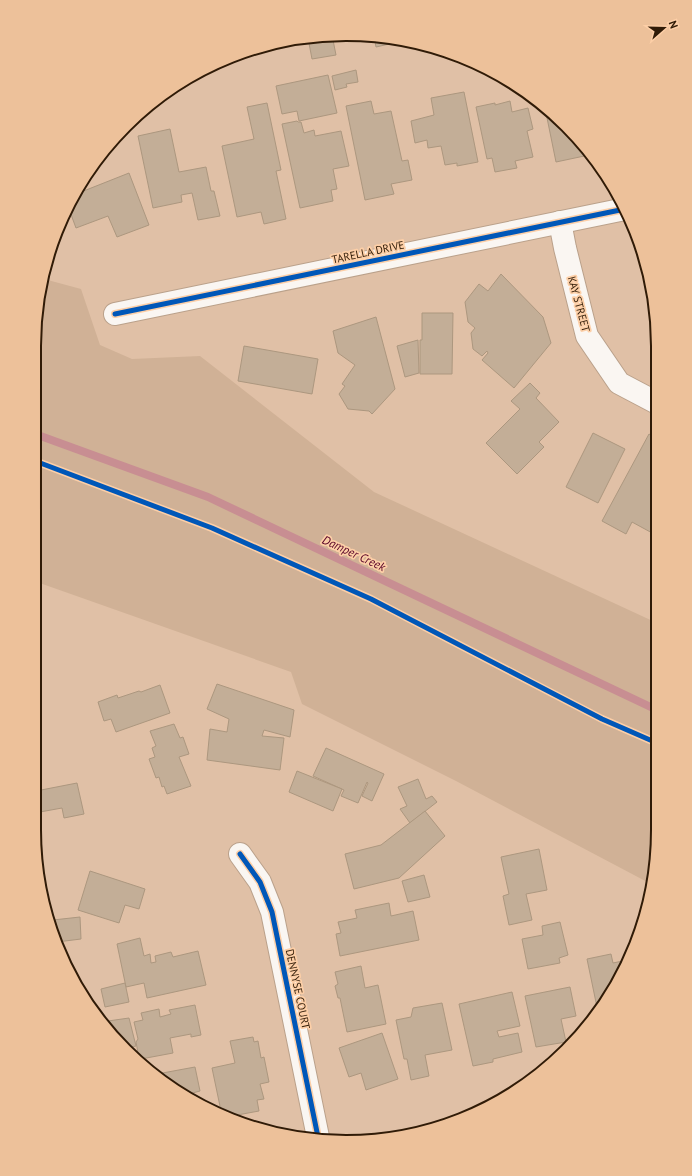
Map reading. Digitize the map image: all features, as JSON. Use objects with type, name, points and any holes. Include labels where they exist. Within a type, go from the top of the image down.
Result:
[{"type":"street","name":"TARELLA DRIVE","points":[[115,314],[619,210]]},
{"type":"street","name":"KAY STREET","points":[[560,222],[587,336],[618,382],[651,400]]},
{"type":"street","name":"DENNYSE COURT","points":[[240,854],[260,882],[272,912],[317,1133]]},
{"type":"shaded area","points":[[48,280],[81,289],[100,345],[132,359],[200,356],[374,492],[651,620],[651,830],[646,882],[456,781],[302,704],[291,672],[41,583],[41,346],[44,306]]},
{"type":"building","points":[[333,42],[336,55],[312,59],[309,44]]},
{"type":"building","points":[[375,43],[388,44],[376,47]]},
{"type":"building","points":[[356,70],[358,82],[346,84],[347,87],[335,90],[332,76]]},
{"type":"building","points":[[328,75],[337,113],[299,121],[297,111],[282,114],[276,86]]},
{"type":"building","points":[[464,92],[478,162],[457,166],[457,163],[445,165],[441,146],[428,148],[427,140],[415,143],[411,121],[434,115],[431,98]]},
{"type":"building","points":[[371,101],[374,114],[391,111],[402,161],[408,160],[412,180],[391,184],[394,194],[365,200],[346,106]]},
{"type":"building","points":[[510,101],[512,112],[528,108],[533,129],[527,131],[533,157],[515,161],[517,168],[495,172],[492,158],[487,159],[476,107],[495,103],[495,105]]},
{"type":"building","points":[[267,103],[281,170],[276,171],[286,219],[264,224],[261,212],[237,217],[222,146],[254,139],[247,107]]},
{"type":"building","points":[[547,117],[562,130],[584,156],[556,162]]},
{"type":"building","points":[[297,121],[301,122],[304,133],[314,130],[315,136],[341,131],[349,166],[333,169],[337,189],[331,190],[333,201],[300,208],[282,124]]},
{"type":"building","points":[[170,129],[179,172],[206,167],[211,191],[214,191],[220,216],[198,220],[192,193],[181,195],[182,202],[153,208],[138,136]]},
{"type":"building","points":[[129,173],[149,225],[117,237],[108,216],[76,228],[71,214],[83,191]]},
{"type":"building","points":[[501,274],[543,317],[551,343],[514,388],[482,360],[488,353],[487,351],[482,356],[473,349],[471,333],[475,328],[468,322],[465,302],[479,284],[488,291]]},
{"type":"building","points":[[422,313],[453,313],[452,374],[420,374]]},
{"type":"building","points":[[376,317],[395,389],[372,414],[369,411],[348,409],[339,394],[345,386],[342,384],[355,365],[338,353],[333,331]]},
{"type":"building","points":[[418,340],[419,373],[405,377],[397,346]]},
{"type":"building","points":[[244,346],[318,359],[312,394],[238,381]]},
{"type":"building","points":[[530,383],[540,393],[536,398],[559,422],[539,442],[544,447],[517,474],[486,443],[520,409],[511,401]]},
{"type":"building","points":[[593,433],[625,449],[598,503],[566,487]]},
{"type":"building","points":[[649,434],[651,435],[651,532],[632,522],[626,534],[602,521]]},
{"type":"building","points":[[217,684],[294,710],[290,737],[264,730],[262,736],[284,738],[280,770],[207,760],[210,729],[227,732],[229,719],[207,709]]},
{"type":"building","points":[[160,685],[170,713],[116,732],[111,719],[104,721],[98,702],[117,695],[118,698],[139,691],[141,692]]},
{"type":"building","points":[[174,724],[180,738],[183,737],[189,754],[179,757],[191,786],[167,794],[164,786],[162,787],[159,777],[156,778],[149,759],[155,757],[152,748],[156,746],[150,731]]},
{"type":"building","points":[[326,748],[384,774],[372,801],[362,796],[368,783],[367,782],[358,803],[341,796],[344,790],[313,776]]},
{"type":"building","points":[[297,771],[342,789],[333,811],[289,792]]},
{"type":"building","points":[[418,779],[426,799],[432,796],[437,802],[410,823],[400,809],[407,806],[398,787]]},
{"type":"building","points":[[77,783],[84,814],[64,818],[62,808],[41,812],[41,790]]},
{"type":"building","points":[[425,811],[445,836],[399,878],[354,889],[345,854],[381,845]]},
{"type":"building","points":[[539,849],[547,890],[526,894],[532,920],[509,925],[503,896],[509,894],[501,857]]},
{"type":"building","points":[[90,871],[145,889],[139,909],[125,905],[119,923],[78,910]]},
{"type":"building","points":[[424,875],[430,897],[408,902],[402,881]]},
{"type":"building","points":[[389,903],[391,916],[413,911],[419,940],[340,956],[336,934],[341,933],[338,922],[357,918],[355,910]]},
{"type":"building","points":[[80,917],[81,939],[62,941],[54,920]]},
{"type":"building","points":[[560,922],[568,955],[559,958],[560,963],[528,969],[522,939],[543,935],[542,926]]},
{"type":"building","points":[[140,938],[144,956],[150,954],[151,963],[156,962],[155,956],[171,952],[173,957],[198,951],[206,985],[147,998],[144,983],[126,987],[117,944]]},
{"type":"building","points":[[611,954],[613,963],[622,961],[596,1004],[587,959]]},
{"type":"building","points":[[361,966],[365,988],[378,985],[386,1024],[347,1032],[340,998],[338,998],[335,986],[338,984],[335,972]]},
{"type":"building","points":[[125,983],[129,1002],[105,1007],[101,989]]},
{"type":"building","points":[[570,987],[576,1016],[561,1019],[565,1042],[536,1047],[525,996]]},
{"type":"building","points":[[512,992],[520,1026],[497,1031],[499,1037],[518,1033],[522,1052],[493,1059],[493,1062],[473,1066],[459,1004]]},
{"type":"building","points":[[442,1003],[452,1050],[425,1055],[429,1076],[411,1080],[407,1059],[404,1059],[396,1020],[411,1017],[413,1008]]},
{"type":"building","points":[[195,1005],[201,1035],[191,1037],[191,1034],[170,1038],[173,1053],[144,1058],[138,1053],[136,1042],[138,1039],[134,1022],[143,1020],[141,1013],[159,1009],[160,1017],[171,1014],[169,1010]]},
{"type":"building","points":[[129,1018],[136,1046],[130,1046],[108,1021]]},
{"type":"building","points":[[382,1033],[398,1079],[366,1090],[361,1073],[349,1077],[339,1048]]},
{"type":"building","points":[[253,1037],[254,1042],[258,1041],[261,1058],[264,1057],[269,1082],[260,1084],[264,1099],[257,1100],[259,1111],[237,1115],[220,1108],[212,1068],[235,1063],[230,1041]]},
{"type":"building","points":[[195,1067],[200,1091],[192,1093],[162,1073]]},
{"type":"waterway","name":"Damper Creek","points":[[41,436],[208,497],[651,707]]},
{"type":"cycle path","points":[[115,314],[619,210]]},
{"type":"cycle path","points":[[41,463],[212,528],[371,599],[602,719],[651,740]]},
{"type":"cycle path","points":[[240,854],[260,882],[272,912],[317,1133]]}]
